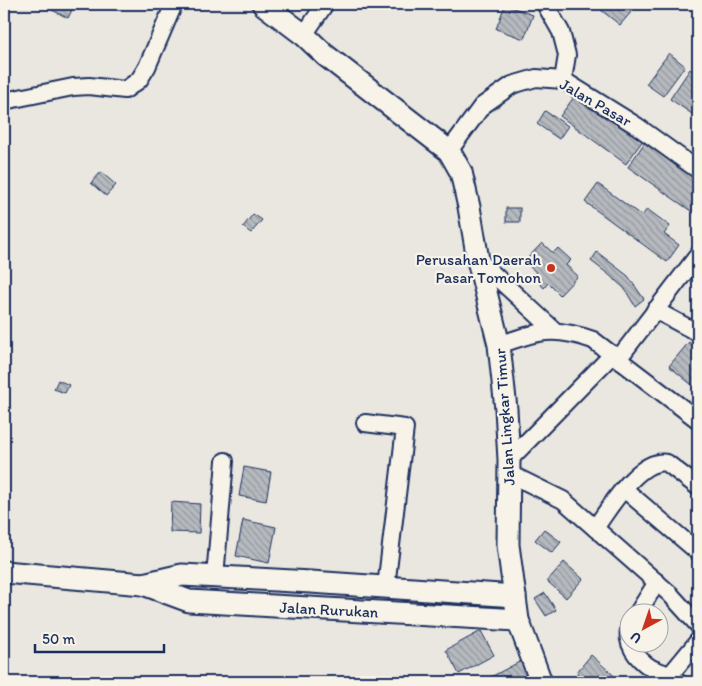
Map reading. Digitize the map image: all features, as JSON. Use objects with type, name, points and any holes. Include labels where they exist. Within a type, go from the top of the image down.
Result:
[{"type":"main road","name":"Jalan Lingkar Timur","points":[[263,4],[304,35],[325,55],[449,151],[460,172],[469,207],[478,260],[499,345],[506,409],[509,467],[508,544],[518,620],[541,682]]},
{"type":"main road","name":"Jalan Rurukan","points":[[4,572],[143,584],[189,601],[518,620]]},
{"type":"main road","name":"Jalan Rurukan","points":[[143,584],[182,575],[215,576],[515,596]]},
{"type":"street","points":[[4,101],[73,87],[90,86],[125,90],[139,80],[147,67],[174,4]]},
{"type":"street","points":[[304,35],[325,4]]},
{"type":"street","points":[[545,4],[561,32],[567,55],[563,80]]},
{"type":"street","name":"Jalan Pasar","points":[[449,151],[482,106],[512,85],[536,78],[563,80],[637,126],[698,170]]},
{"type":"street","points":[[698,255],[656,310],[616,356],[509,467],[563,500],[670,594],[698,625]]},
{"type":"street","points":[[478,260],[555,331]]},
{"type":"street","points":[[656,310],[698,333]]},
{"type":"street","points":[[499,345],[529,334],[555,331],[576,334],[593,340],[698,420]]},
{"type":"street","points":[[365,423],[405,428],[386,587]]},
{"type":"street","points":[[215,576],[225,461]]},
{"type":"street","points":[[595,528],[632,478],[643,469],[660,462],[674,468],[698,487]]},
{"type":"street","points":[[624,489],[698,552]]},
{"type":"street","points":[[643,604],[657,582]]},
{"type":"street","points":[[636,654],[652,669],[674,679],[698,641]]},
{"type":"building","points":[[40,4],[75,4],[68,18]]},
{"type":"building","points":[[606,4],[638,4],[620,25],[601,10]]},
{"type":"building","points":[[505,5],[533,15],[524,39],[496,29]]},
{"type":"building","points":[[669,53],[685,66],[663,96],[646,84]]},
{"type":"building","points":[[690,69],[698,75],[698,118],[670,99]]},
{"type":"building","points":[[577,93],[643,140],[626,164],[560,116]]},
{"type":"building","points":[[545,111],[568,126],[559,139],[537,124]]},
{"type":"building","points":[[645,142],[698,180],[698,216],[628,167]]},
{"type":"building","points":[[101,172],[116,185],[106,196],[91,183]]},
{"type":"building","points":[[598,184],[642,216],[647,209],[670,226],[664,234],[679,245],[667,262],[585,202]]},
{"type":"building","points":[[506,208],[520,208],[520,222],[506,222]]},
{"type":"building","points":[[253,214],[262,220],[251,233],[243,227]]},
{"type":"building","name":"Perusahan Daerah Pasar Tomohon","points":[[542,243],[553,253],[558,248],[571,260],[566,265],[578,276],[560,295],[548,283],[544,288],[532,276],[536,272],[524,262]]},
{"type":"building","points":[[597,252],[628,276],[644,299],[635,306],[624,288],[591,261]]},
{"type":"building","points":[[689,342],[698,350],[698,390],[669,366]]},
{"type":"building","points":[[58,380],[69,385],[65,393],[54,389]]},
{"type":"building","points":[[244,467],[271,472],[266,501],[239,496]]},
{"type":"building","points":[[171,502],[200,504],[199,533],[170,532]]},
{"type":"building","points":[[243,520],[276,527],[269,563],[236,556]]},
{"type":"building","points":[[544,529],[561,542],[552,553],[535,540]]},
{"type":"building","points":[[564,562],[583,579],[566,598],[547,581]]},
{"type":"building","points":[[545,593],[556,610],[546,616],[535,599]]},
{"type":"building","points":[[481,631],[494,655],[459,674],[446,650]]},
{"type":"building","points":[[591,655],[621,682],[581,682],[577,672]]},
{"type":"building","points":[[523,660],[535,682],[489,682],[487,679]]},
{"type":"place","name":"Perusahan Daerah Pasar Tomohon","points":[[551,268]]}]
